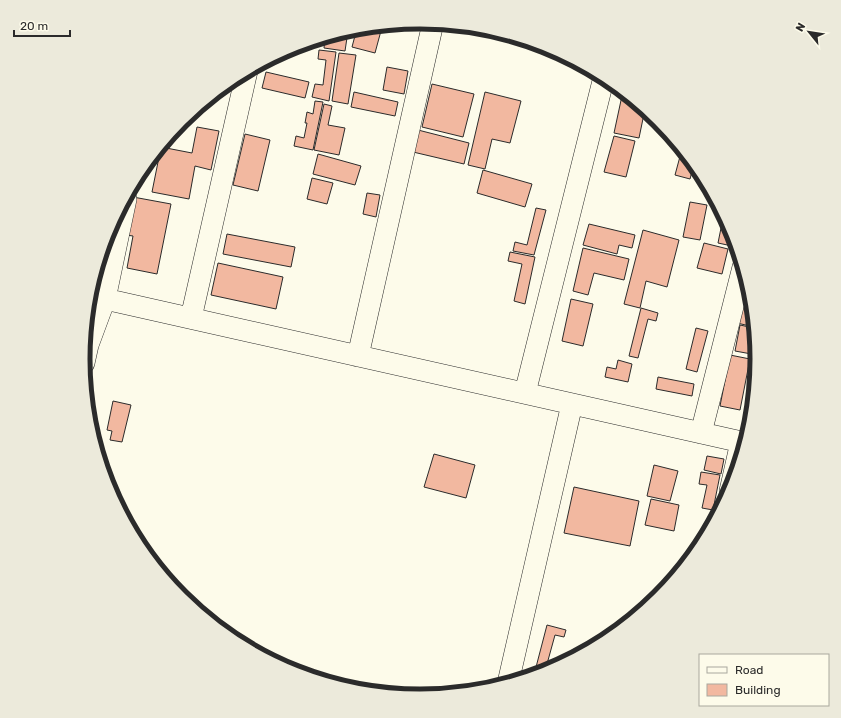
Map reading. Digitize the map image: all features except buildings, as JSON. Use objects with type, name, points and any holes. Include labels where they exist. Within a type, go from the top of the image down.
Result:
[{"type":"street","points":[[358,356],[432,30]]},
{"type":"street","points":[[191,318],[245,80]]},
{"type":"street","points":[[525,394],[602,84]]},
{"type":"street","points":[[91,337],[105,299],[121,221]]},
{"type":"street","points":[[701,433],[740,279]]},
{"type":"street","points":[[105,299],[740,441]]},
{"type":"street","points":[[509,677],[572,404]]}]
